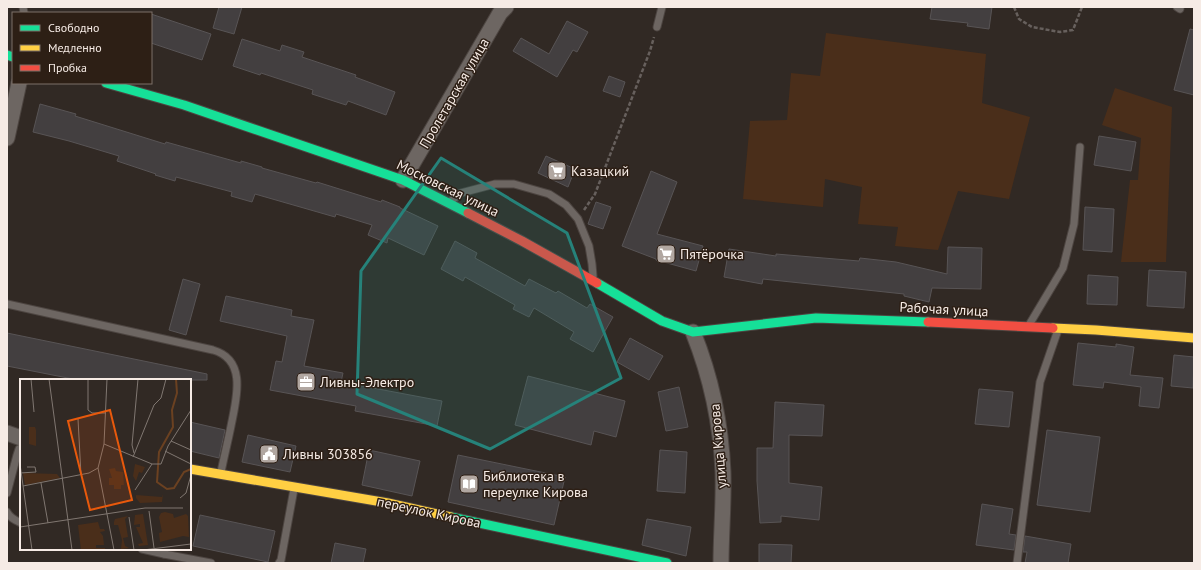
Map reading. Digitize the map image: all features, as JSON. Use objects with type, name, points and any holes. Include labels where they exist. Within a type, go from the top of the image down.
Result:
[{"type":"street","name":"Пролетарская улица","points":[[403,180],[500,13],[506,7]]},
{"type":"street","points":[[7,138],[19,84]]},
{"type":"street","name":"Московская улица","points":[[110,84],[184,105],[403,180],[449,202],[593,281],[662,321],[693,332]]},
{"type":"street","name":"Рабочая улица","points":[[693,332],[816,318],[1096,330],[1194,338]]},
{"type":"street","name":"улица Кирова","points":[[693,332],[710,382],[718,423],[723,472],[720,563]]},
{"type":"street","points":[[7,433],[20,438]]},
{"type":"street","name":"переулок Кирова","points":[[191,469],[388,503],[668,563]]},
{"type":"lane","points":[[657,27],[662,7]]},
{"type":"lane","points":[[1028,327],[1063,268],[1074,224],[1080,147]]},
{"type":"lane","points":[[449,202],[461,193],[495,184],[514,184],[549,194],[566,205],[578,219],[589,246],[593,281]]},
{"type":"lane","points":[[7,304],[213,350],[226,355],[236,373],[238,393],[221,474]]},
{"type":"lane","points":[[1017,563],[1040,382],[1058,328]]},
{"type":"lane","points":[[7,493],[20,448]]},
{"type":"lane","points":[[279,563],[281,560],[294,487]]},
{"type":"lane","points":[[7,512],[20,522]]},
{"type":"lane","points":[[154,550],[165,551],[211,563]]},
{"type":"path","points":[[1014,7],[1019,19],[1032,27],[1060,32],[1073,30],[1082,7]]},
{"type":"path","points":[[578,219],[595,194],[648,58],[657,27]]},
{"type":"highlighted area","points":[[441,158],[567,233],[621,378],[490,449],[357,394],[361,271]]},
{"type":"shaded area","points":[[826,33],[986,54],[982,103],[1030,117],[1009,199],[958,191],[938,250],[895,246],[898,227],[858,224],[862,187],[825,179],[823,207],[743,199],[750,121],[787,120],[791,73],[820,76]]},
{"type":"shaded area","points":[[1115,88],[1172,107],[1166,262],[1121,262],[1130,180],[1138,180],[1141,138],[1102,125]]},
{"type":"building","points":[[219,7],[242,7],[234,34],[213,28]]},
{"type":"building","points":[[932,7],[992,7],[989,29],[967,26],[968,23],[930,19]]},
{"type":"building","points":[[152,14],[211,34],[202,60],[152,43]]},
{"type":"building","points":[[567,21],[588,32],[577,52],[573,50],[557,77],[513,51],[521,38],[549,54]]},
{"type":"building","points":[[1190,29],[1194,30],[1194,95],[1174,90]]},
{"type":"building","points":[[242,39],[280,51],[282,45],[304,52],[302,57],[356,75],[355,77],[395,92],[386,115],[348,101],[346,105],[312,94],[313,90],[261,73],[260,75],[233,66]]},
{"type":"building","points":[[609,76],[625,82],[620,97],[603,91]]},
{"type":"building","points":[[40,104],[76,114],[75,116],[165,144],[166,142],[241,163],[241,161],[316,183],[317,182],[381,202],[382,200],[400,207],[438,226],[424,255],[388,238],[387,243],[368,235],[372,225],[336,214],[335,217],[255,194],[252,202],[231,196],[232,192],[176,177],[175,181],[155,175],[156,174],[117,161],[119,156],[33,132]]},
{"type":"building","points":[[1099,136],[1136,142],[1131,171],[1094,165]]},
{"type":"building","points":[[546,156],[575,169],[568,187],[538,173]]},
{"type":"building","points":[[651,171],[677,182],[657,234],[703,246],[696,271],[656,260],[622,246]]},
{"type":"building","points":[[596,202],[611,207],[603,229],[588,224]]},
{"type":"building","points":[[1085,207],[1114,209],[1112,252],[1083,250]]},
{"type":"building","points":[[455,241],[477,253],[475,258],[525,286],[529,279],[556,293],[558,291],[587,308],[590,304],[613,317],[593,352],[570,339],[574,332],[534,308],[529,317],[513,309],[515,305],[465,277],[463,281],[441,269]]},
{"type":"building","points":[[948,247],[982,248],[981,289],[932,288],[929,302],[904,296],[904,294],[763,279],[762,284],[724,277],[729,249],[776,256],[776,254],[859,261],[860,258],[896,262],[947,274]]},
{"type":"building","points":[[1149,270],[1186,272],[1184,308],[1147,306]]},
{"type":"building","points":[[1088,275],[1118,277],[1117,305],[1087,304]]},
{"type":"building","points":[[183,279],[200,284],[186,335],[169,330]]},
{"type":"building","points":[[226,296],[292,310],[291,316],[314,320],[304,366],[343,373],[341,382],[442,401],[437,426],[355,411],[356,406],[270,390],[276,361],[282,362],[287,336],[220,321]]},
{"type":"building","points":[[7,333],[207,374],[207,380],[73,379],[7,366]]},
{"type":"building","points":[[630,338],[663,356],[649,380],[617,362]]},
{"type":"building","points":[[1078,343],[1116,347],[1116,344],[1134,347],[1130,375],[1163,378],[1159,408],[1139,406],[1141,387],[1104,382],[1103,388],[1073,385]]},
{"type":"building","points":[[1174,355],[1194,357],[1193,388],[1171,386]]},
{"type":"building","points":[[528,376],[625,401],[616,437],[594,431],[591,445],[515,425]]},
{"type":"building","points":[[679,387],[688,427],[666,431],[658,392]]},
{"type":"building","points":[[979,389],[1013,392],[1009,427],[975,424]]},
{"type":"building","points":[[775,402],[824,405],[822,436],[789,435],[789,483],[822,487],[819,520],[781,516],[781,522],[760,523],[757,481],[757,448],[773,448]]},
{"type":"building","points":[[191,422],[225,430],[219,458],[191,451]]},
{"type":"building","points":[[1047,430],[1100,437],[1090,512],[1037,505]]},
{"type":"building","points":[[248,435],[296,446],[290,472],[242,462]]},
{"type":"building","points":[[369,450],[420,461],[412,496],[362,485]]},
{"type":"building","points":[[660,450],[687,452],[685,493],[657,491]]},
{"type":"building","points":[[458,455],[565,477],[554,525],[448,502]]},
{"type":"building","points":[[982,504],[1013,509],[1009,534],[1016,535],[1014,550],[976,545]]},
{"type":"building","points":[[200,515],[275,531],[268,562],[193,546]]},
{"type":"building","points":[[647,519],[691,527],[686,556],[642,545]]},
{"type":"building","points":[[1025,536],[1071,544],[1068,563],[1025,563],[1027,552],[1023,552]]},
{"type":"building","points":[[335,543],[366,549],[363,563],[331,563]]},
{"type":"building","points":[[759,544],[792,545],[791,563],[759,563]]},
{"type":"traffic: fast","points":[[7,55],[12,57]]},
{"type":"traffic: fast","points":[[110,84],[184,105],[403,180],[468,213]]},
{"type":"traffic: fast","points":[[597,283],[662,321],[693,332],[816,318],[928,322]]},
{"type":"traffic: fast","points":[[451,517],[667,563]]},
{"type":"traffic: slow","points":[[1053,328],[1194,338]]},
{"type":"traffic: slow","points":[[191,469],[388,503],[451,517]]},
{"type":"traffic: jam","points":[[468,213],[597,283]]},
{"type":"traffic: jam","points":[[928,322],[1053,328]]},
{"type":"place","name":"Казацкий","points":[[557,171]]},
{"type":"place","name":"Пятёрочка","points":[[666,254]]},
{"type":"place","name":"Ливны-Электро","points":[[306,382]]},
{"type":"place","name":"Ливны 303856","points":[[269,454]]},
{"type":"place","name":"Библиотека в переулке Кирова","points":[[469,484]]}]
